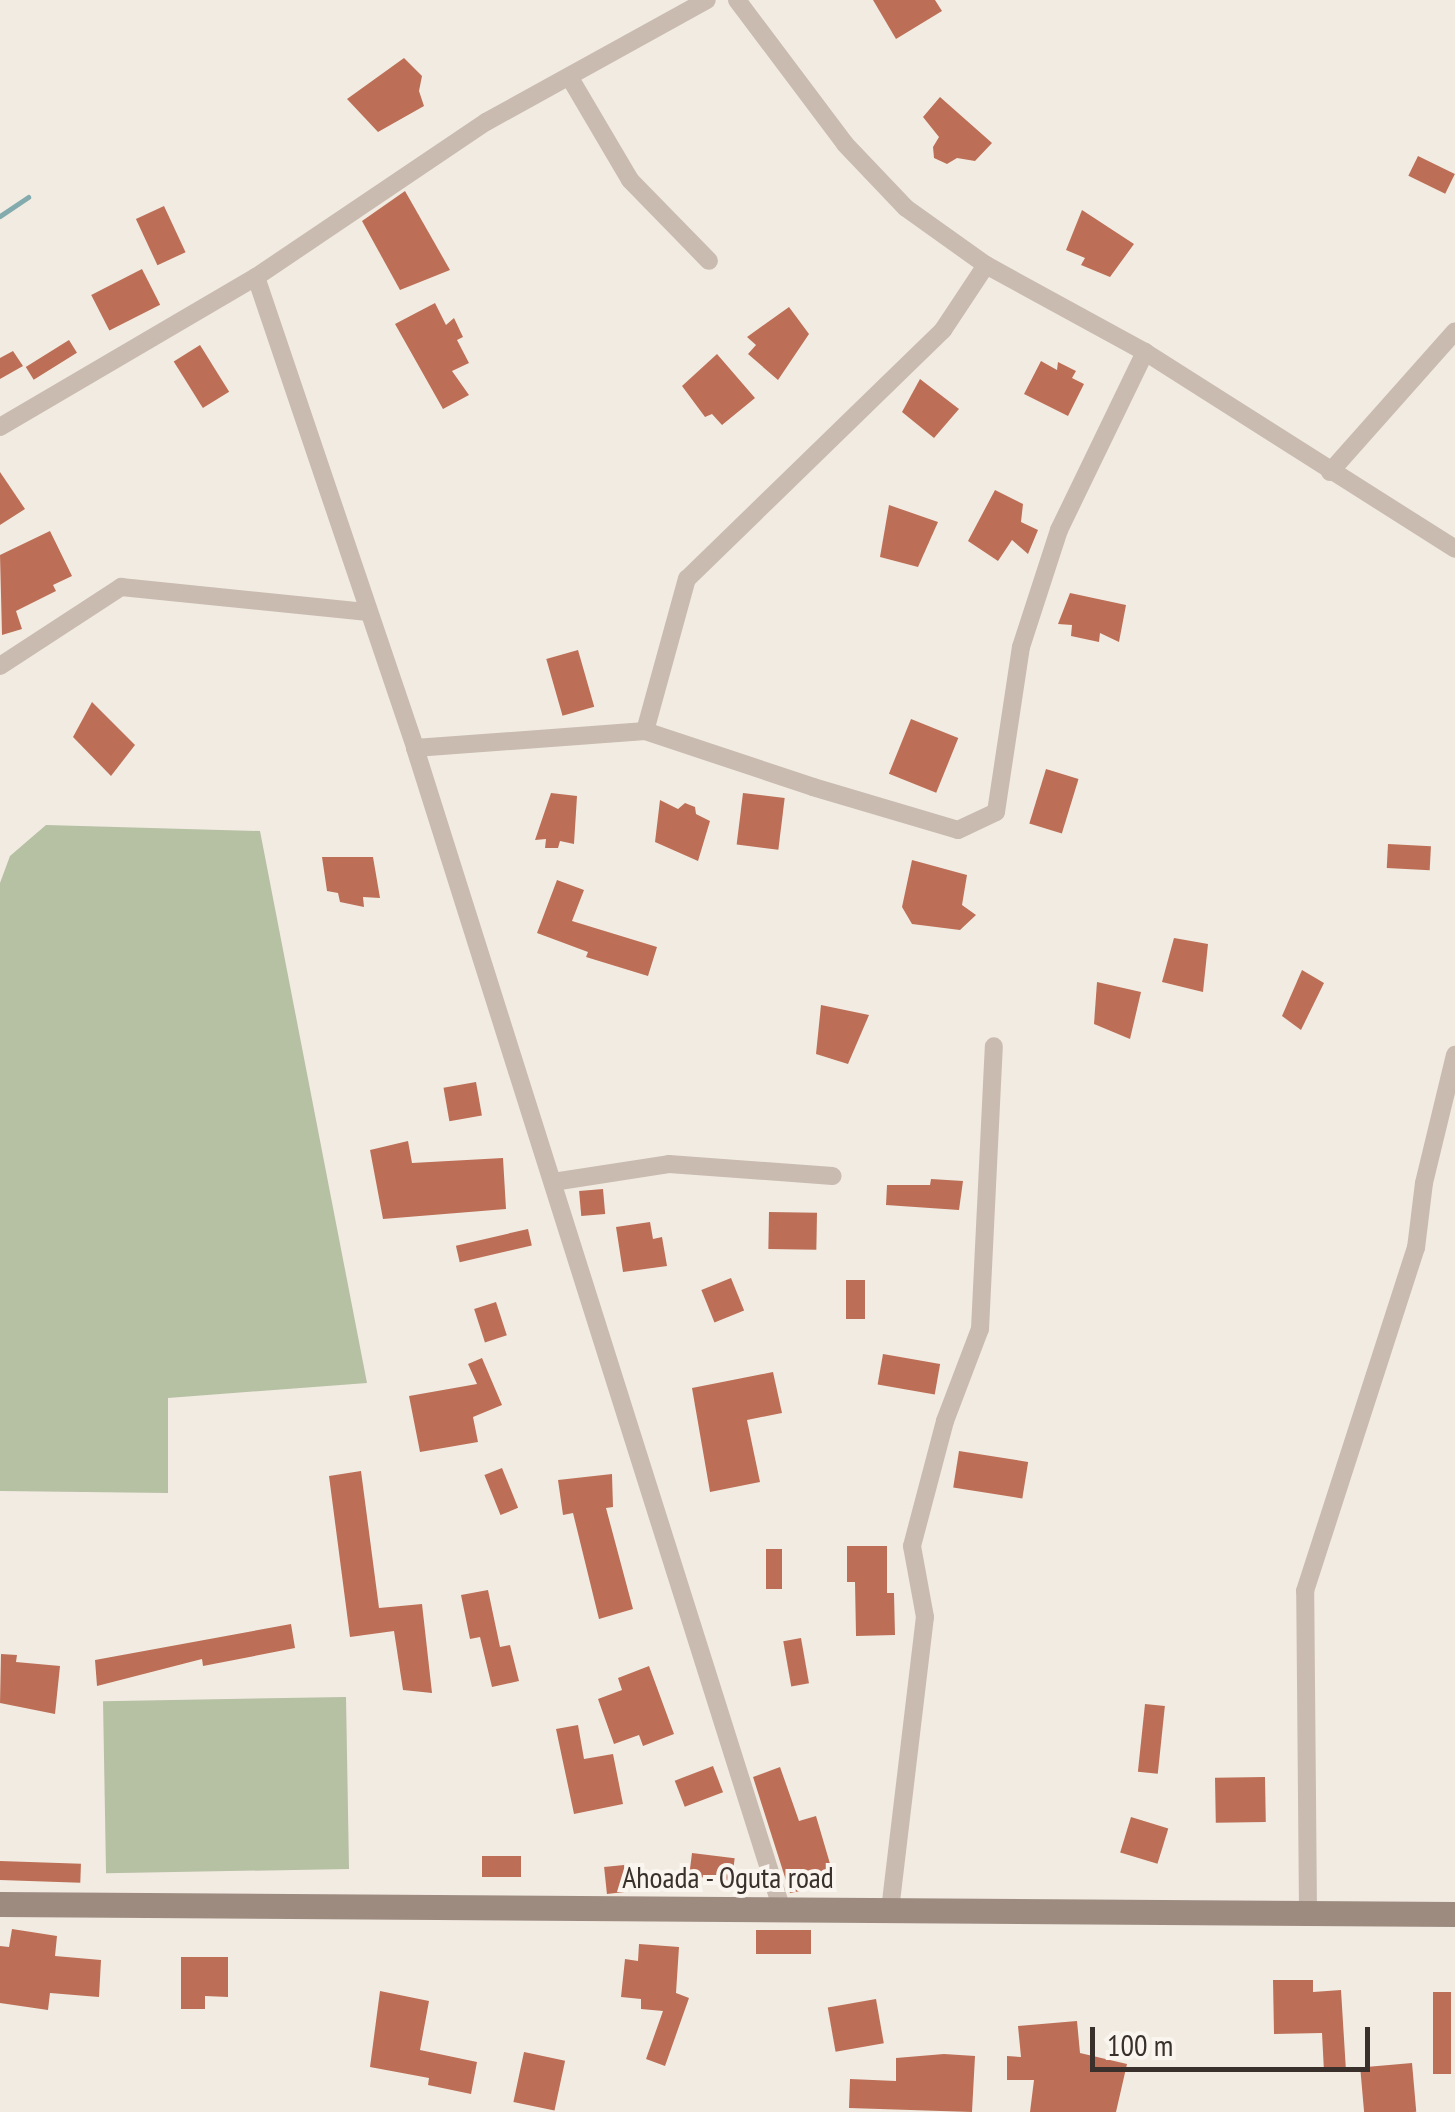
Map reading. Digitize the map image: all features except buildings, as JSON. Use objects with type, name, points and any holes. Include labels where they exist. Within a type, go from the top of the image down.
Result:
[{"type":"main road","name":"Ahoada - Oguta road","points":[[0,1904],[1455,1914]]},
{"type":"street","points":[[0,426],[256,277],[486,122],[707,0]]},
{"type":"street","points":[[738,0],[857,156],[906,208],[986,265],[1145,352],[1455,549]]},
{"type":"street","points":[[570,78],[630,180],[710,261]]},
{"type":"street","points":[[644,731],[687,578],[943,330],[986,265]]},
{"type":"street","points":[[256,277],[415,748],[782,1910]]},
{"type":"street","points":[[1330,472],[1455,331]]},
{"type":"street","points":[[415,748],[644,731],[958,830],[996,812],[1021,647],[1054,547],[1145,352]]},
{"type":"street","points":[[0,666],[121,587],[366,612]]},
{"type":"street","points":[[890,1910],[926,1617],[912,1546],[946,1422],[980,1329],[994,1046]]},
{"type":"street","points":[[1308,1912],[1305,1591],[1416,1248],[1424,1183],[1455,1054]]},
{"type":"street","points":[[554,1182],[669,1164],[833,1176]]},
{"type":"green space","points":[[46,825],[260,831],[367,1383],[168,1398],[168,1493],[0,1491],[0,883],[10,856]]},
{"type":"green space","points":[[346,1697],[349,1869],[106,1873],[103,1701]]},
{"type":"waterway","points":[[0,216],[28,197]]}]
